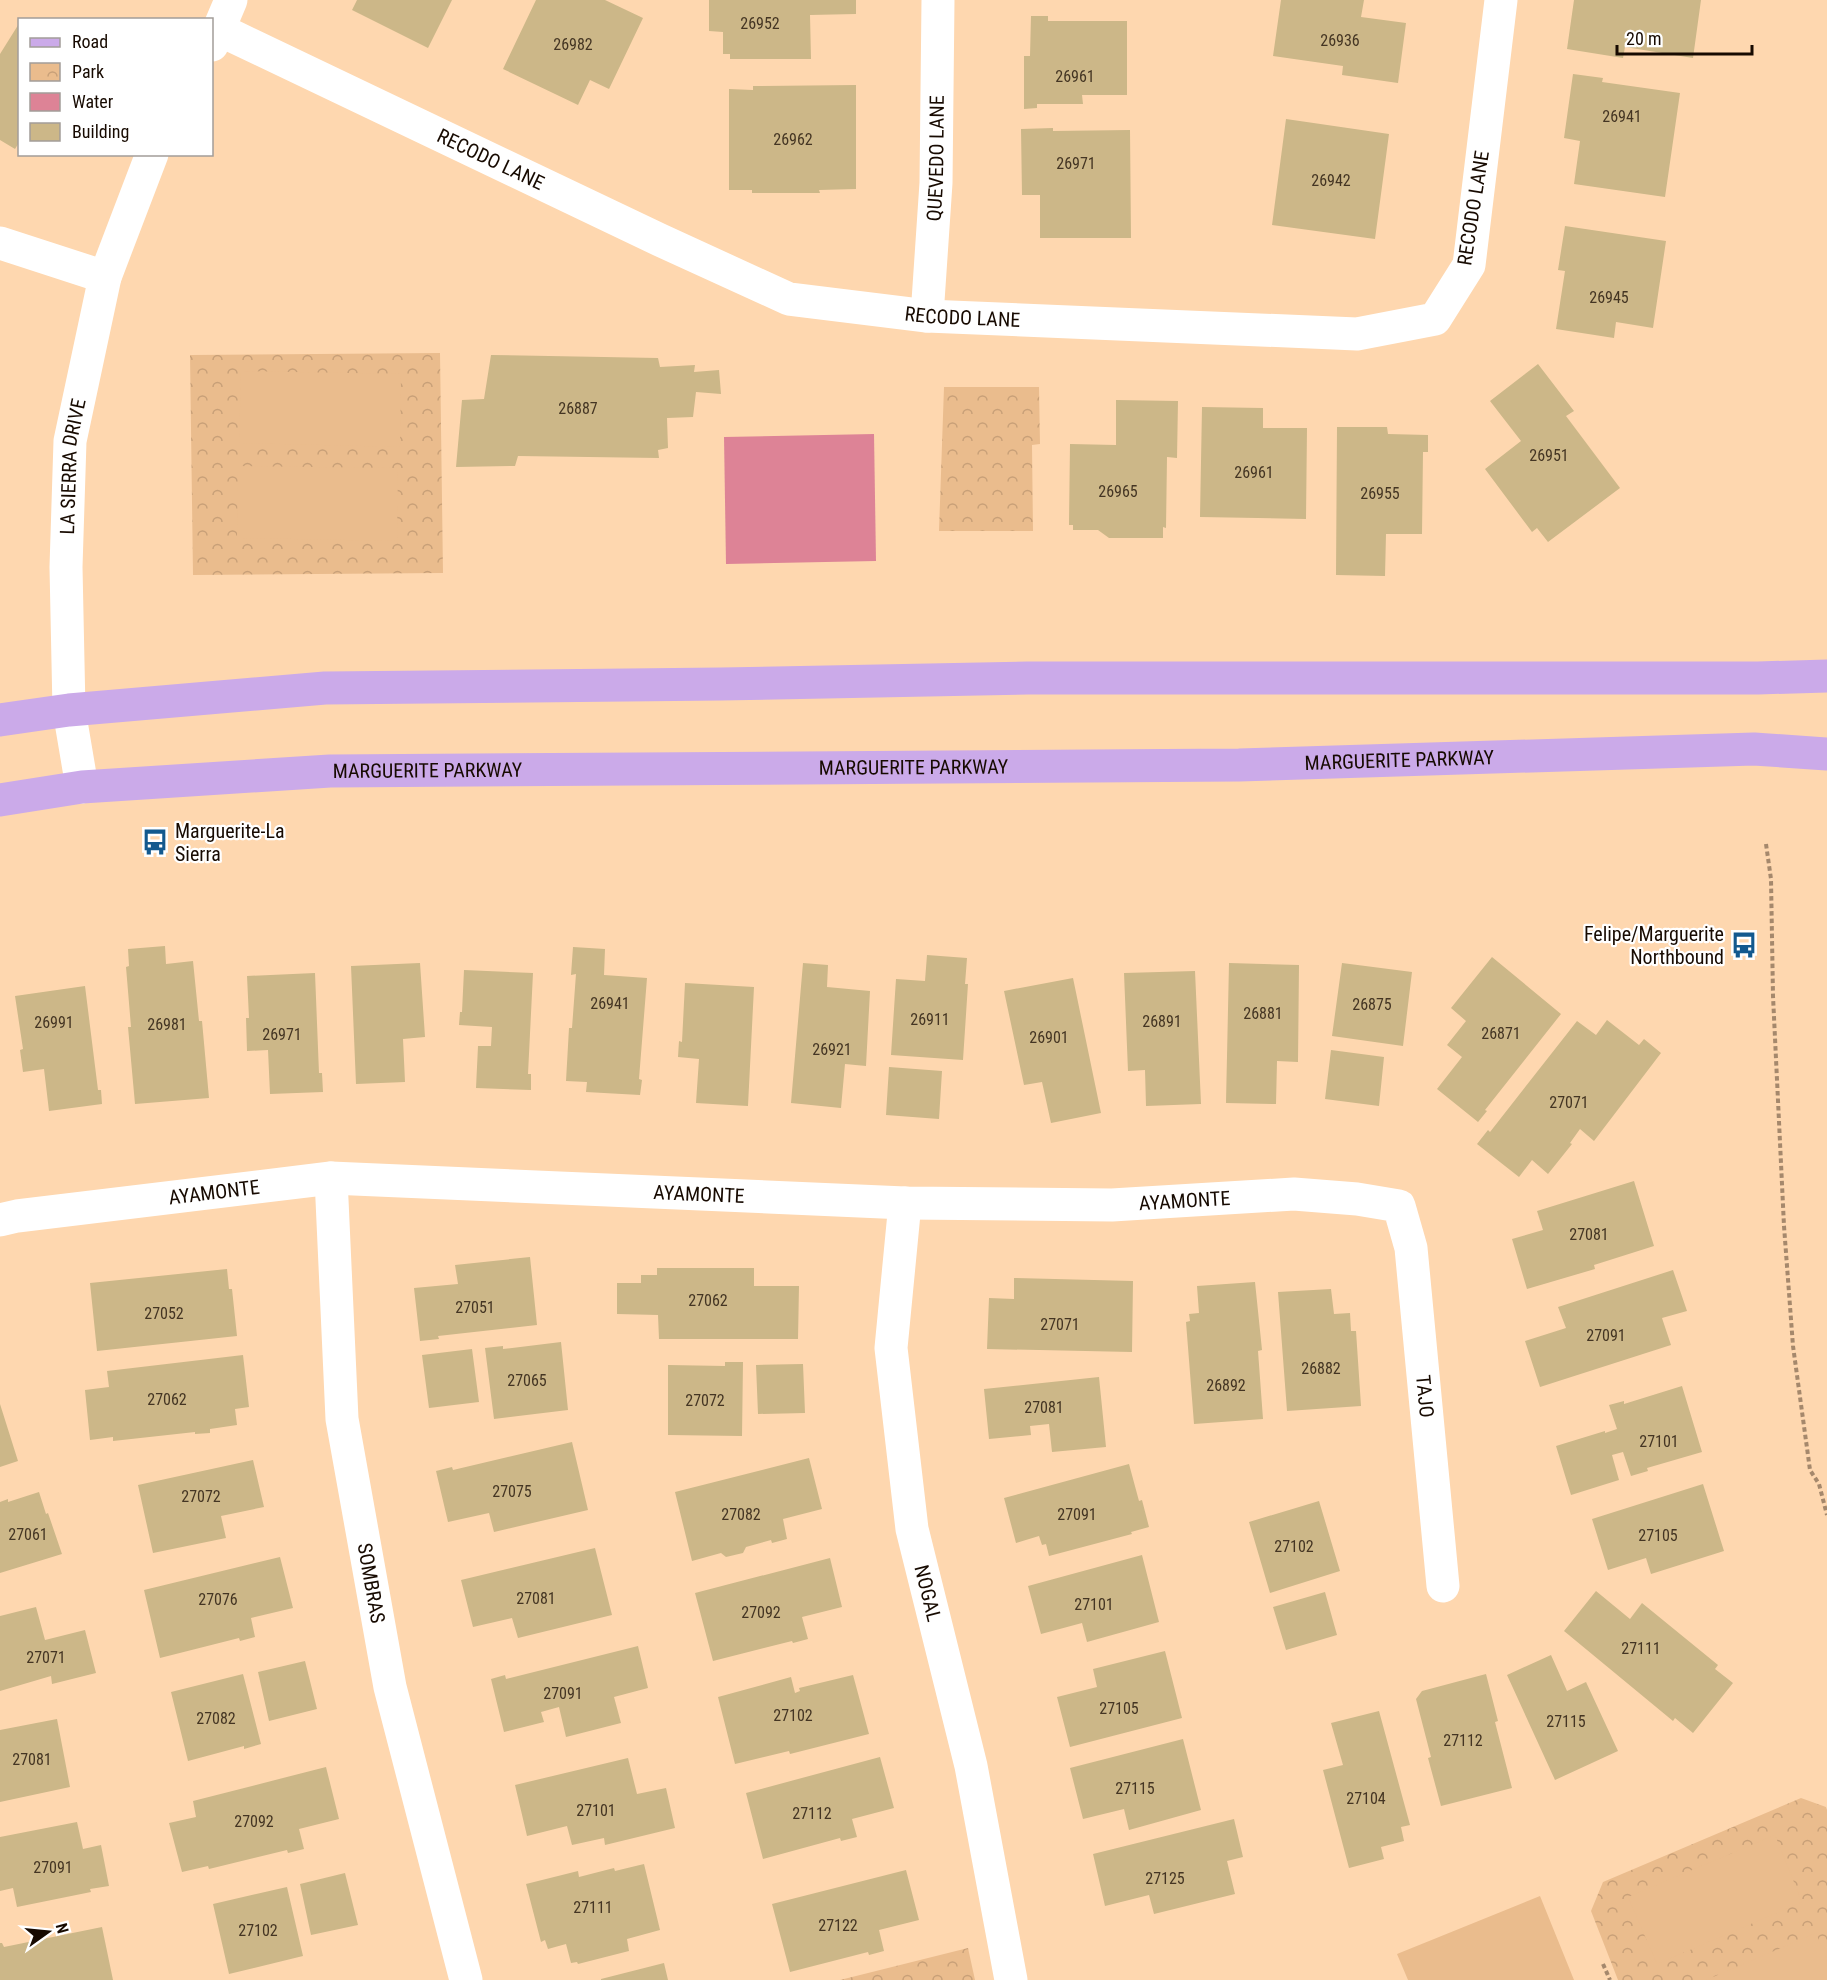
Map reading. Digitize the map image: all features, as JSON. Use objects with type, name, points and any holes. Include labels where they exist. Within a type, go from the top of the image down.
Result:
[{"type":"main road","points":[[0,720],[69,710],[325,688],[1028,678],[1758,678],[1827,676]]},
{"type":"main road","name":"MARGUERITE PARKWAY","points":[[0,800],[82,787],[330,771],[1239,765],[1754,749],[1827,754]]},
{"type":"street","name":"QUEVEDO LANE","points":[[927,316],[936,183],[938,0]]},
{"type":"street","name":"RECODO LANE","points":[[221,25],[660,240],[789,299],[927,316],[1357,334],[1435,318],[1469,266],[1501,0]]},
{"type":"street","name":"LA SIERRA DRIVE","points":[[82,787],[69,710],[66,567],[70,441],[105,277],[151,156]]},
{"type":"street","points":[[0,243],[105,277]]},
{"type":"street","name":"AYAMONTE","points":[[0,1220],[17,1216],[331,1178],[905,1203],[1112,1205],[1294,1194],[1357,1199],[1399,1206]]},
{"type":"street","name":"SOMBRAS","points":[[331,1178],[342,1419],[390,1687],[466,1980]]},
{"type":"street","name":"NOGAL","points":[[905,1203],[891,1348],[912,1529],[971,1766],[1011,1980]]},
{"type":"street","name":"TAJO","points":[[1399,1206],[1411,1248],[1443,1586]]},
{"type":"path","points":[[1766,844],[1771,879],[1773,996],[1793,1346],[1810,1470],[1819,1484],[1827,1515]]},
{"type":"path","points":[[1603,1964],[1610,1980]]},
{"type":"green space","points":[[440,353],[443,573],[193,575],[190,355]]},
{"type":"green space","points":[[241,371],[401,374],[400,447],[239,443]]},
{"type":"green space","points":[[944,387],[1039,387],[1040,444],[1032,445],[1033,531],[939,531]]},
{"type":"green space","points":[[238,466],[398,468],[397,541],[237,538]]},
{"type":"green space","points":[[1801,1798],[1826,1807],[1827,1810],[1827,1980],[1618,1980],[1591,1911],[1603,1882]]},
{"type":"green space","points":[[1775,1835],[1802,1902],[1657,1964],[1628,1897]]},
{"type":"green space","points":[[1540,1896],[1574,1980],[1408,1980],[1397,1954]]},
{"type":"green space","points":[[1816,1933],[1827,1960],[1827,1980],[1706,1980]]},
{"type":"green space","points":[[968,1948],[975,1980],[840,1980]]},
{"type":"water","points":[[874,434],[876,561],[726,564],[724,437]]},
{"type":"building","points":[[357,0],[452,0],[428,48],[352,10]]},
{"type":"building","points":[[536,0],[605,0],[643,18],[609,89],[590,80],[578,105],[503,69]]},
{"type":"building","points":[[709,0],[856,0],[856,14],[810,15],[811,59],[730,59],[730,54],[723,54],[723,32],[709,31]]},
{"type":"building","points":[[1281,0],[1364,0],[1361,17],[1406,23],[1398,83],[1342,75],[1343,66],[1273,56]]},
{"type":"building","points":[[1574,0],[1701,0],[1693,58],[1625,47],[1623,58],[1567,49]]},
{"type":"building","points":[[1031,16],[1048,16],[1048,21],[1127,21],[1127,95],[1082,95],[1083,104],[1037,104],[1037,108],[1024,109],[1024,56],[1030,56]]},
{"type":"building","points":[[18,25],[18,144],[15,149],[0,140],[0,54]]},
{"type":"building","points":[[1573,74],[1603,78],[1602,82],[1680,93],[1665,197],[1574,184],[1580,141],[1564,138]]},
{"type":"building","points":[[856,85],[856,189],[819,190],[820,193],[752,193],[752,190],[729,190],[729,89],[753,90],[753,86]]},
{"type":"building","points":[[1286,119],[1389,134],[1375,239],[1272,225]]},
{"type":"building","points":[[1053,128],[1053,131],[1130,130],[1131,238],[1040,238],[1040,195],[1022,195],[1021,129]]},
{"type":"building","points":[[1565,226],[1666,241],[1653,328],[1616,322],[1614,338],[1556,329],[1565,271],[1558,270]]},
{"type":"building","points":[[491,355],[658,358],[660,367],[695,365],[694,372],[719,370],[721,394],[696,392],[693,417],[667,418],[668,448],[658,450],[659,458],[518,456],[515,466],[456,467],[462,400],[484,399]]},
{"type":"building","points":[[1538,364],[1574,411],[1566,416],[1620,488],[1548,542],[1537,528],[1532,532],[1485,469],[1521,441],[1490,401]]},
{"type":"building","points":[[1116,400],[1178,401],[1177,458],[1167,457],[1166,528],[1163,527],[1163,538],[1109,538],[1098,530],[1073,530],[1073,525],[1069,525],[1070,444],[1116,445]]},
{"type":"building","points":[[1202,407],[1263,408],[1263,428],[1307,428],[1306,519],[1200,517]]},
{"type":"building","points":[[1337,427],[1387,427],[1388,434],[1428,435],[1428,452],[1423,452],[1422,534],[1386,534],[1385,576],[1336,575]]},
{"type":"building","points":[[165,946],[166,964],[193,961],[199,1021],[202,1021],[209,1098],[135,1104],[128,1027],[131,1027],[126,967],[129,966],[128,949]]},
{"type":"building","points":[[573,947],[605,949],[604,975],[647,978],[639,1079],[642,1080],[640,1095],[586,1092],[587,1082],[566,1081],[569,1028],[572,1028],[576,974],[571,975]]},
{"type":"building","points":[[927,955],[967,958],[965,984],[968,984],[963,1060],[891,1055],[896,979],[925,981]]},
{"type":"building","points":[[1492,957],[1561,1014],[1478,1122],[1437,1089],[1462,1057],[1447,1045],[1466,1021],[1451,1008]]},
{"type":"building","points":[[420,963],[425,1037],[403,1039],[405,1082],[356,1084],[351,966]]},
{"type":"building","points":[[803,963],[828,965],[827,987],[870,991],[866,1066],[845,1064],[841,1108],[791,1103]]},
{"type":"building","points":[[1229,963],[1299,965],[1298,1062],[1277,1061],[1276,1104],[1226,1103]]},
{"type":"building","points":[[1342,963],[1412,972],[1403,1046],[1332,1036]]},
{"type":"building","points":[[464,970],[533,973],[528,1074],[531,1074],[531,1090],[476,1088],[478,1046],[491,1046],[492,1027],[459,1025],[460,1012],[462,1012]]},
{"type":"building","points":[[1195,971],[1201,1104],[1146,1106],[1145,1070],[1128,1071],[1124,973]]},
{"type":"building","points":[[315,973],[319,1073],[322,1073],[323,1092],[270,1094],[268,1050],[247,1051],[246,1018],[249,1018],[247,976]]},
{"type":"building","points":[[1073,978],[1101,1113],[1051,1123],[1042,1082],[1024,1085],[1004,991]]},
{"type":"building","points":[[685,983],[754,987],[748,1106],[696,1103],[699,1059],[678,1057],[679,1041],[682,1042]]},
{"type":"building","points":[[85,986],[98,1090],[101,1090],[102,1104],[49,1111],[44,1069],[23,1072],[20,1050],[23,1049],[15,996]]},
{"type":"building","points":[[1607,1020],[1639,1045],[1644,1039],[1661,1053],[1594,1141],[1580,1129],[1570,1143],[1572,1144],[1548,1174],[1532,1160],[1519,1177],[1477,1144],[1488,1130],[1490,1132],[1577,1021],[1596,1035]]},
{"type":"building","points":[[1331,1050],[1384,1057],[1379,1106],[1325,1099]]},
{"type":"building","points":[[889,1067],[942,1071],[939,1119],[886,1115]]},
{"type":"building","points":[[1634,1181],[1654,1246],[1594,1265],[1595,1269],[1527,1289],[1512,1239],[1543,1230],[1537,1211]]},
{"type":"building","points":[[530,1257],[537,1325],[438,1336],[439,1339],[420,1341],[414,1288],[458,1284],[455,1265]]},
{"type":"building","points":[[657,1268],[754,1268],[754,1286],[799,1286],[798,1339],[659,1339],[658,1315],[617,1314],[617,1283],[641,1283],[641,1275],[657,1275]]},
{"type":"building","points":[[227,1269],[229,1289],[232,1289],[237,1336],[97,1351],[90,1283]]},
{"type":"building","points":[[1673,1270],[1687,1311],[1662,1318],[1671,1345],[1540,1387],[1525,1341],[1566,1328],[1558,1307]]},
{"type":"building","points":[[1014,1278],[1133,1281],[1132,1352],[987,1349],[989,1298],[1014,1299]]},
{"type":"building","points":[[1255,1282],[1262,1350],[1258,1351],[1263,1419],[1194,1424],[1186,1322],[1190,1321],[1189,1314],[1199,1313],[1197,1286]]},
{"type":"building","points":[[1331,1289],[1334,1314],[1350,1313],[1351,1331],[1356,1331],[1361,1406],[1287,1411],[1278,1292]]},
{"type":"building","points":[[561,1342],[568,1410],[494,1419],[485,1348],[503,1346],[503,1349]]},
{"type":"building","points":[[472,1349],[479,1402],[429,1408],[422,1355]]},
{"type":"building","points":[[243,1355],[249,1407],[235,1409],[237,1425],[210,1429],[210,1433],[195,1434],[195,1432],[113,1441],[113,1437],[90,1440],[85,1390],[109,1387],[107,1371]]},
{"type":"building","points":[[725,1362],[743,1362],[742,1436],[668,1435],[668,1365],[725,1366]]},
{"type":"building","points":[[803,1364],[805,1413],[758,1414],[756,1365]]},
{"type":"building","points":[[1099,1377],[1106,1447],[1052,1452],[1049,1424],[1030,1426],[1031,1435],[989,1439],[984,1389]]},
{"type":"building","points":[[1682,1386],[1702,1452],[1647,1468],[1648,1471],[1631,1476],[1623,1452],[1612,1455],[1619,1480],[1571,1495],[1556,1446],[1617,1429],[1609,1405],[1624,1401],[1624,1404]]},
{"type":"building","points":[[0,1404],[18,1461],[0,1467]]},
{"type":"building","points":[[572,1442],[588,1510],[494,1532],[489,1513],[448,1522],[436,1471],[452,1467],[453,1470]]},
{"type":"building","points":[[809,1458],[822,1509],[783,1519],[787,1539],[772,1543],[771,1540],[746,1547],[743,1553],[726,1557],[721,1553],[692,1561],[675,1492]]},
{"type":"building","points":[[253,1460],[264,1507],[221,1516],[226,1538],[153,1553],[138,1485]]},
{"type":"building","points":[[1129,1464],[1149,1527],[1131,1532],[1132,1534],[1049,1556],[1046,1544],[1042,1545],[1039,1536],[1016,1543],[1004,1498]]},
{"type":"building","points":[[1703,1484],[1724,1551],[1651,1574],[1646,1558],[1608,1570],[1592,1519]]},
{"type":"building","points":[[39,1492],[62,1554],[0,1573],[0,1502],[8,1499],[8,1502]]},
{"type":"building","points":[[1319,1501],[1340,1571],[1270,1593],[1249,1522]]},
{"type":"building","points":[[595,1548],[612,1615],[518,1638],[512,1618],[473,1627],[461,1580]]},
{"type":"building","points":[[1142,1555],[1159,1622],[1087,1642],[1082,1623],[1041,1634],[1028,1586]]},
{"type":"building","points":[[280,1557],[293,1608],[251,1618],[255,1637],[240,1641],[239,1638],[160,1658],[144,1590]]},
{"type":"building","points":[[830,1558],[842,1607],[802,1617],[808,1639],[713,1661],[695,1593]]},
{"type":"building","points":[[1596,1591],[1630,1619],[1642,1603],[1718,1665],[1715,1669],[1733,1683],[1693,1733],[1675,1718],[1673,1721],[1564,1631]]},
{"type":"building","points":[[1325,1592],[1337,1635],[1286,1650],[1273,1607]]},
{"type":"building","points":[[36,1607],[45,1640],[85,1630],[96,1673],[52,1684],[51,1676],[0,1691],[0,1616]]},
{"type":"building","points":[[638,1646],[648,1688],[614,1697],[621,1723],[566,1737],[559,1707],[541,1712],[544,1722],[504,1732],[491,1679],[505,1675],[506,1679]]},
{"type":"building","points":[[1165,1651],[1182,1718],[1070,1747],[1057,1697],[1097,1687],[1093,1669]]},
{"type":"building","points":[[1551,1655],[1567,1691],[1586,1682],[1618,1751],[1555,1780],[1507,1675]]},
{"type":"building","points":[[305,1661],[317,1709],[269,1721],[258,1672]]},
{"type":"building","points":[[243,1674],[261,1744],[244,1749],[244,1746],[188,1761],[171,1692]]},
{"type":"building","points":[[1486,1674],[1498,1721],[1495,1722],[1512,1788],[1441,1806],[1416,1699],[1422,1691]]},
{"type":"building","points":[[853,1675],[869,1734],[790,1754],[789,1751],[735,1764],[718,1697],[791,1677],[795,1693],[800,1691],[799,1688]]},
{"type":"building","points":[[1379,1711],[1410,1825],[1401,1827],[1404,1841],[1381,1847],[1384,1859],[1349,1868],[1323,1770],[1343,1765],[1331,1723]]},
{"type":"building","points":[[57,1719],[70,1787],[0,1802],[0,1730]]},
{"type":"building","points":[[1183,1739],[1201,1810],[1129,1830],[1124,1809],[1083,1819],[1070,1768]]},
{"type":"building","points":[[880,1757],[894,1808],[852,1819],[857,1837],[841,1841],[840,1838],[763,1859],[746,1793]]},
{"type":"building","points":[[628,1758],[637,1794],[666,1788],[675,1828],[605,1845],[604,1838],[572,1845],[567,1826],[527,1836],[515,1785]]},
{"type":"building","points":[[326,1767],[339,1819],[299,1829],[304,1849],[288,1853],[287,1850],[209,1869],[208,1866],[182,1872],[169,1823],[196,1817],[193,1801]]},
{"type":"building","points":[[1234,1819],[1243,1857],[1227,1861],[1235,1894],[1154,1914],[1149,1895],[1105,1906],[1093,1854]]},
{"type":"building","points":[[77,1822],[83,1849],[101,1845],[109,1886],[90,1889],[91,1892],[17,1907],[13,1888],[0,1891],[0,1837]]},
{"type":"building","points":[[644,1864],[660,1930],[627,1939],[629,1951],[578,1964],[577,1962],[571,1963],[566,1944],[548,1949],[545,1940],[541,1942],[526,1884],[578,1871],[579,1877],[614,1868],[615,1871]]},
{"type":"building","points":[[906,1870],[919,1920],[879,1930],[884,1951],[869,1955],[868,1952],[790,1972],[772,1904]]},
{"type":"building","points":[[345,1873],[358,1925],[311,1935],[300,1884]]},
{"type":"building","points":[[287,1887],[303,1956],[229,1974],[213,1904]]},
{"type":"building","points":[[102,1927],[113,1980],[0,1980],[0,1943],[4,1947]]},
{"type":"building","points":[[664,1963],[668,1980],[601,1980],[601,1979]]},
{"type":"place","name":"Marguerite-La Sierra","points":[[155,842]]},
{"type":"place","name":"Felipe/Marguerite Northbound","points":[[1744,945]]}]
